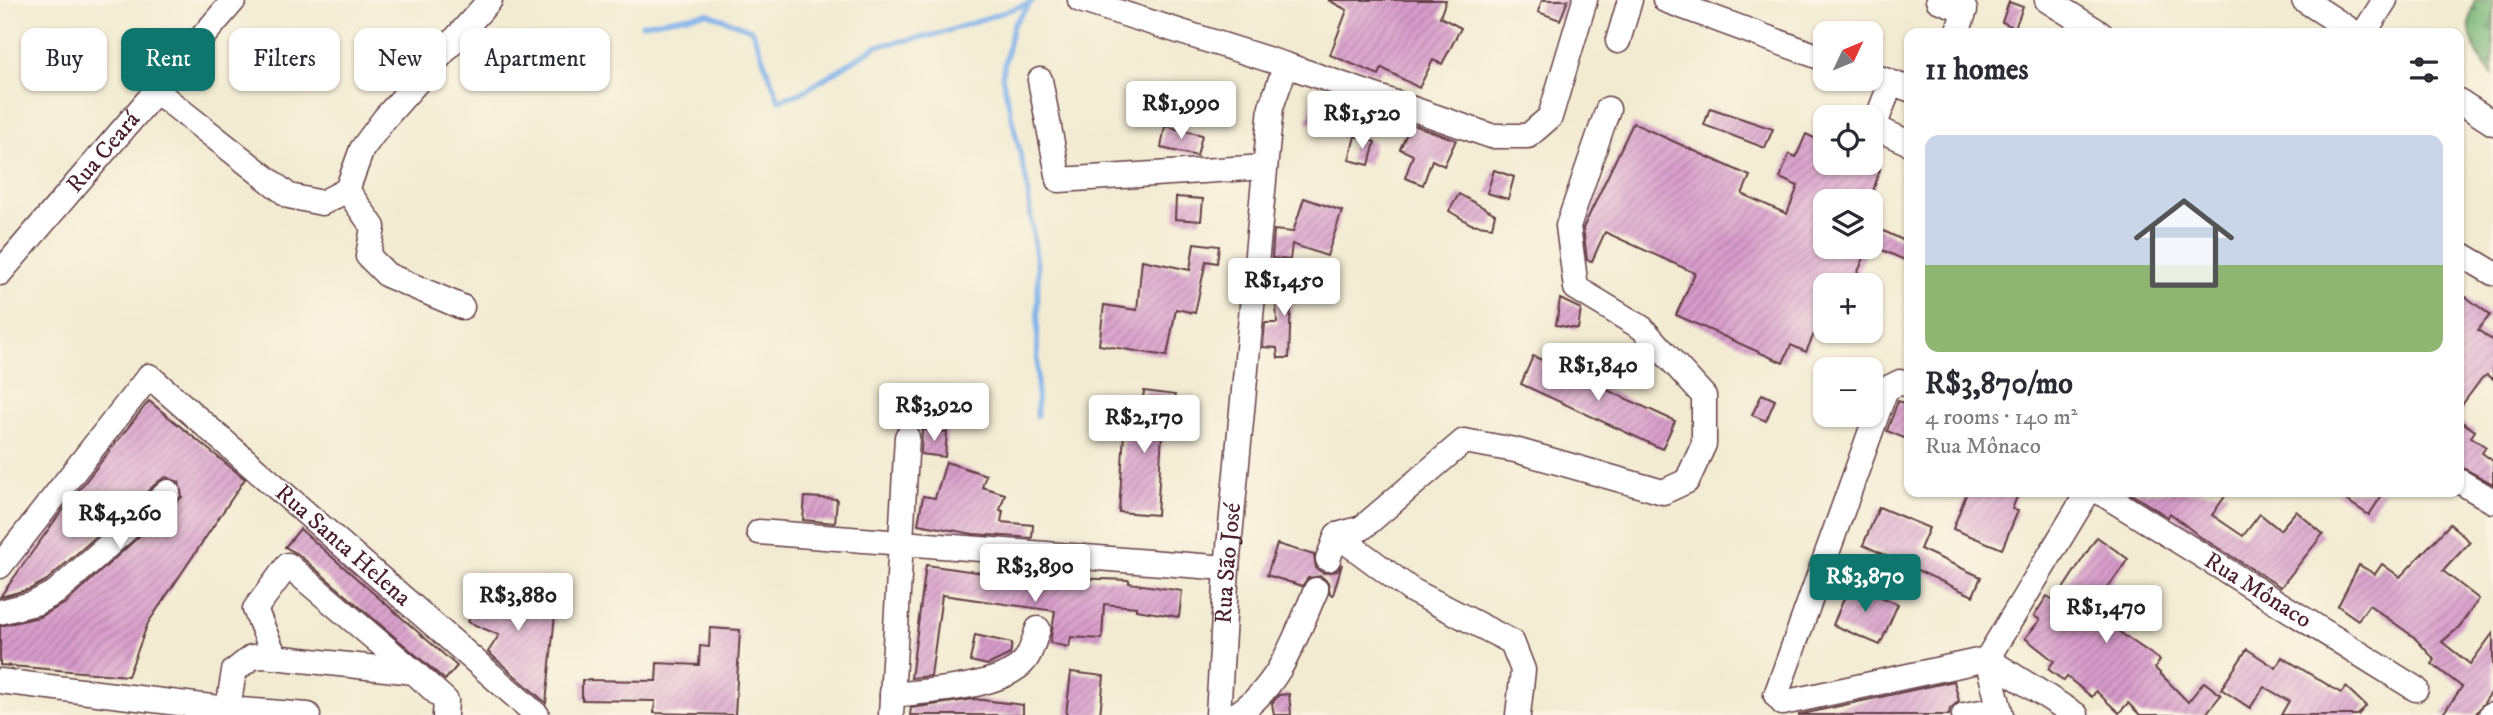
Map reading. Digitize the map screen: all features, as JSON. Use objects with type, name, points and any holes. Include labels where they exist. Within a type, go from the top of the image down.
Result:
[{"type":"street","name":"Rua Ceará","points":[[210,28],[234,0]]},
{"type":"street","points":[[156,91],[289,197],[323,203],[347,190],[362,149],[385,118],[490,0]]},
{"type":"street","points":[[1080,0],[1286,65],[1491,136],[1528,136],[1550,117],[1585,0]]},
{"type":"street","points":[[1618,41],[1630,0]]},
{"type":"street","points":[[1665,0],[1813,55]]},
{"type":"street","points":[[1938,0],[1965,10],[1959,28]]},
{"type":"street","points":[[2047,0],[2085,28]]},
{"type":"street","points":[[2304,0],[2347,28]]},
{"type":"street","points":[[2367,28],[2385,0]]},
{"type":"street","name":"Rua São José","points":[[1218,715],[1227,568],[1271,107],[1286,65]]},
{"type":"street","points":[[1040,80],[1059,180],[1265,167]]},
{"type":"street","points":[[1890,82],[1874,127],[1904,141]]},
{"type":"street","name":"Rua Ceará","points":[[0,273],[156,91]]},
{"type":"street","points":[[2464,104],[2493,123]]},
{"type":"street","points":[[1337,535],[1363,528],[1464,440],[1515,450],[1663,492],[1687,481],[1704,444],[1704,396],[1642,328],[1576,288],[1568,226],[1608,109]]},
{"type":"street","points":[[347,190],[373,227],[368,256],[387,275],[462,307]]},
{"type":"street","points":[[2464,256],[2493,274]]},
{"type":"street","name":"Rua Santa Helena","points":[[0,566],[149,376],[537,715]]},
{"type":"street","points":[[1904,383],[1900,382],[1886,389],[1776,695],[1783,703],[1987,660],[2076,715]]},
{"type":"street","points":[[907,438],[892,705],[1004,676],[1026,659],[1038,629]]},
{"type":"street","points":[[2464,484],[2493,501]]},
{"type":"street","points":[[0,612],[36,603],[56,592],[168,492]]},
{"type":"street","points":[[1964,715],[2000,712],[1987,660],[2085,497]]},
{"type":"street","name":"Rua Mônaco","points":[[2108,497],[2416,689]]},
{"type":"street","points":[[759,532],[1227,568]]},
{"type":"street","points":[[1328,559],[1337,535]]},
{"type":"street","points":[[1337,535],[1411,590],[1512,642],[1523,670],[1518,715]]},
{"type":"street","points":[[275,657],[255,609],[288,565],[446,701],[445,715]]},
{"type":"street","points":[[1235,715],[1250,706],[1281,669],[1316,590]]},
{"type":"street","points":[[227,712],[234,671],[253,657],[414,672]]},
{"type":"street","points":[[0,681],[227,712],[308,715]]},
{"type":"green space","points":[[2475,0],[2493,0],[2493,75],[2480,58],[2472,40],[2470,20]]},
{"type":"building","points":[[1328,0],[1446,0],[1440,17],[1461,28],[1442,64],[1433,60],[1419,88],[1382,68],[1379,75],[1330,55],[1347,10]]},
{"type":"building","points":[[1542,0],[1568,0],[1560,20],[1538,12]]},
{"type":"building","points":[[2009,2],[2023,7],[2015,28],[2002,22]]},
{"type":"building","points":[[1314,96],[1357,108],[1350,135],[1307,122]]},
{"type":"building","points":[[1710,108],[1773,129],[1765,148],[1704,125]]},
{"type":"building","points":[[1633,123],[1750,176],[1742,194],[1787,214],[1798,186],[1780,178],[1789,154],[1796,157],[1806,134],[1813,137],[1813,175],[1878,175],[1874,189],[1813,189],[1813,259],[1864,259],[1857,273],[1813,273],[1813,336],[1806,352],[1791,345],[1783,363],[1676,315],[1695,273],[1605,232],[1592,261],[1587,260],[1583,228]]},
{"type":"building","points":[[1411,124],[1456,140],[1444,166],[1432,160],[1423,185],[1405,178],[1413,155],[1400,149]]},
{"type":"building","points":[[1165,126],[1202,135],[1197,156],[1161,148]]},
{"type":"building","points":[[1355,136],[1375,142],[1369,165],[1349,160]]},
{"type":"building","points":[[1494,170],[1514,177],[1508,199],[1487,193]]},
{"type":"building","points":[[1459,194],[1495,214],[1492,227],[1471,224],[1449,211]]},
{"type":"building","points":[[1176,197],[1203,199],[1201,221],[1175,219]]},
{"type":"building","points":[[1304,198],[1342,211],[1327,256],[1292,244],[1290,260],[1272,258],[1274,230],[1293,232]]},
{"type":"building","points":[[1883,231],[1904,241],[1904,260],[1883,250]]},
{"type":"building","points":[[1194,243],[1219,246],[1217,263],[1206,261],[1195,313],[1176,309],[1167,356],[1099,345],[1104,305],[1137,310],[1142,260],[1190,270]]},
{"type":"building","points":[[1309,284],[1309,300],[1291,301],[1289,358],[1278,358],[1277,348],[1263,347],[1265,323],[1277,323],[1275,285]]},
{"type":"building","points":[[2466,297],[2490,315],[2478,330],[2493,341],[2493,379],[2487,375],[2482,378],[2464,402]]},
{"type":"building","points":[[1560,299],[1581,309],[1578,329],[1556,325]]},
{"type":"building","points":[[1533,356],[1675,421],[1662,449],[1521,384]]},
{"type":"building","points":[[1144,391],[1175,395],[1172,418],[1163,417],[1157,515],[1119,512],[1125,418],[1140,419]]},
{"type":"building","points":[[1762,394],[1775,400],[1766,421],[1752,415]]},
{"type":"building","points":[[149,401],[245,479],[148,623],[128,676],[0,665],[0,626],[39,617],[66,603],[182,497],[179,482],[166,477],[47,580],[30,589],[0,597],[56,519]]},
{"type":"building","points":[[1898,401],[1904,403],[1904,438],[1887,431]]},
{"type":"building","points":[[2464,423],[2475,431],[2471,437],[2486,447],[2482,453],[2493,461],[2493,484],[2464,469]]},
{"type":"building","points":[[922,430],[947,432],[945,457],[921,454]]},
{"type":"building","points":[[946,462],[986,475],[982,487],[1005,494],[1000,510],[1003,511],[1001,522],[1033,525],[1032,538],[973,534],[918,524],[923,496],[935,498]]},
{"type":"building","points":[[805,497],[837,499],[835,523],[803,520]]},
{"type":"building","points":[[1965,497],[2017,497],[2012,509],[2018,511],[2002,549],[1953,529]]},
{"type":"building","points":[[2136,497],[2225,497],[2212,515],[2243,536],[2260,514],[2280,530],[2296,511],[2323,534],[2281,587],[2199,536],[2170,513],[2168,517]]},
{"type":"building","points":[[2342,497],[2381,497],[2369,515]]},
{"type":"building","points":[[1879,507],[1929,528],[1920,549],[1981,577],[1973,596],[1863,545]]},
{"type":"building","points":[[2450,524],[2470,542],[2443,571],[2479,599],[2459,627],[2442,642],[2470,664],[2493,633],[2493,690],[2475,715],[2442,715],[2462,687],[2432,664],[2435,660],[2414,637],[2369,605],[2358,620],[2338,606],[2359,565],[2375,574],[2382,564],[2400,577]]},
{"type":"building","points":[[300,529],[457,666],[445,680],[298,554],[285,547]]},
{"type":"building","points":[[2097,537],[2128,559],[2106,590],[2118,598],[2102,620],[2160,660],[2155,668],[2188,702],[2204,682],[2221,695],[2205,715],[2140,715],[2128,703],[2119,713],[2096,691],[2092,697],[2067,677],[2064,681],[2048,669],[2054,661],[2025,638],[2040,620],[2034,616],[2047,596],[2055,601]]},
{"type":"building","points":[[1277,544],[1314,555],[1316,568],[1323,573],[1337,571],[1342,564],[1333,595],[1330,594],[1328,582],[1321,576],[1308,578],[1302,586],[1267,575]]},
{"type":"building","points":[[926,565],[1048,582],[1074,583],[1074,578],[1129,580],[1129,583],[1182,591],[1179,617],[1136,610],[1136,607],[1104,604],[1102,639],[1071,637],[1069,647],[1050,643],[1055,611],[942,595],[931,676],[911,678]]},
{"type":"building","points":[[485,580],[556,605],[546,703],[488,652],[499,635],[468,622]]},
{"type":"building","points":[[1850,584],[1898,604],[1880,645],[1833,625]]},
{"type":"building","points":[[710,628],[740,630],[735,715],[654,713],[655,701],[582,700],[582,680],[656,681],[657,663],[699,665],[700,646],[709,647]]},
{"type":"building","points":[[975,635],[1012,643],[1010,654],[988,665],[970,661]]},
{"type":"building","points":[[2247,649],[2276,668],[2282,657],[2341,693],[2346,687],[2366,706],[2358,715],[2281,715],[2289,701],[2264,687],[2250,708],[2221,689]]},
{"type":"building","points":[[1071,672],[1104,676],[1100,715],[1066,715]]},
{"type":"building","points":[[1954,681],[1959,701],[1950,709],[1949,715],[1798,715]]},
{"type":"building","points":[[1289,694],[1291,715],[1274,715],[1272,703],[1279,695]]},
{"type":"building","points":[[974,699],[1023,705],[1023,715],[910,715],[911,708]]},
{"type":"waterway","points":[[1033,0],[1013,25],[1002,76],[1026,179],[1038,272],[1037,416]]},
{"type":"waterway","points":[[642,24],[707,13],[752,30],[779,100],[801,93],[877,46],[939,34],[1030,3]]}]
